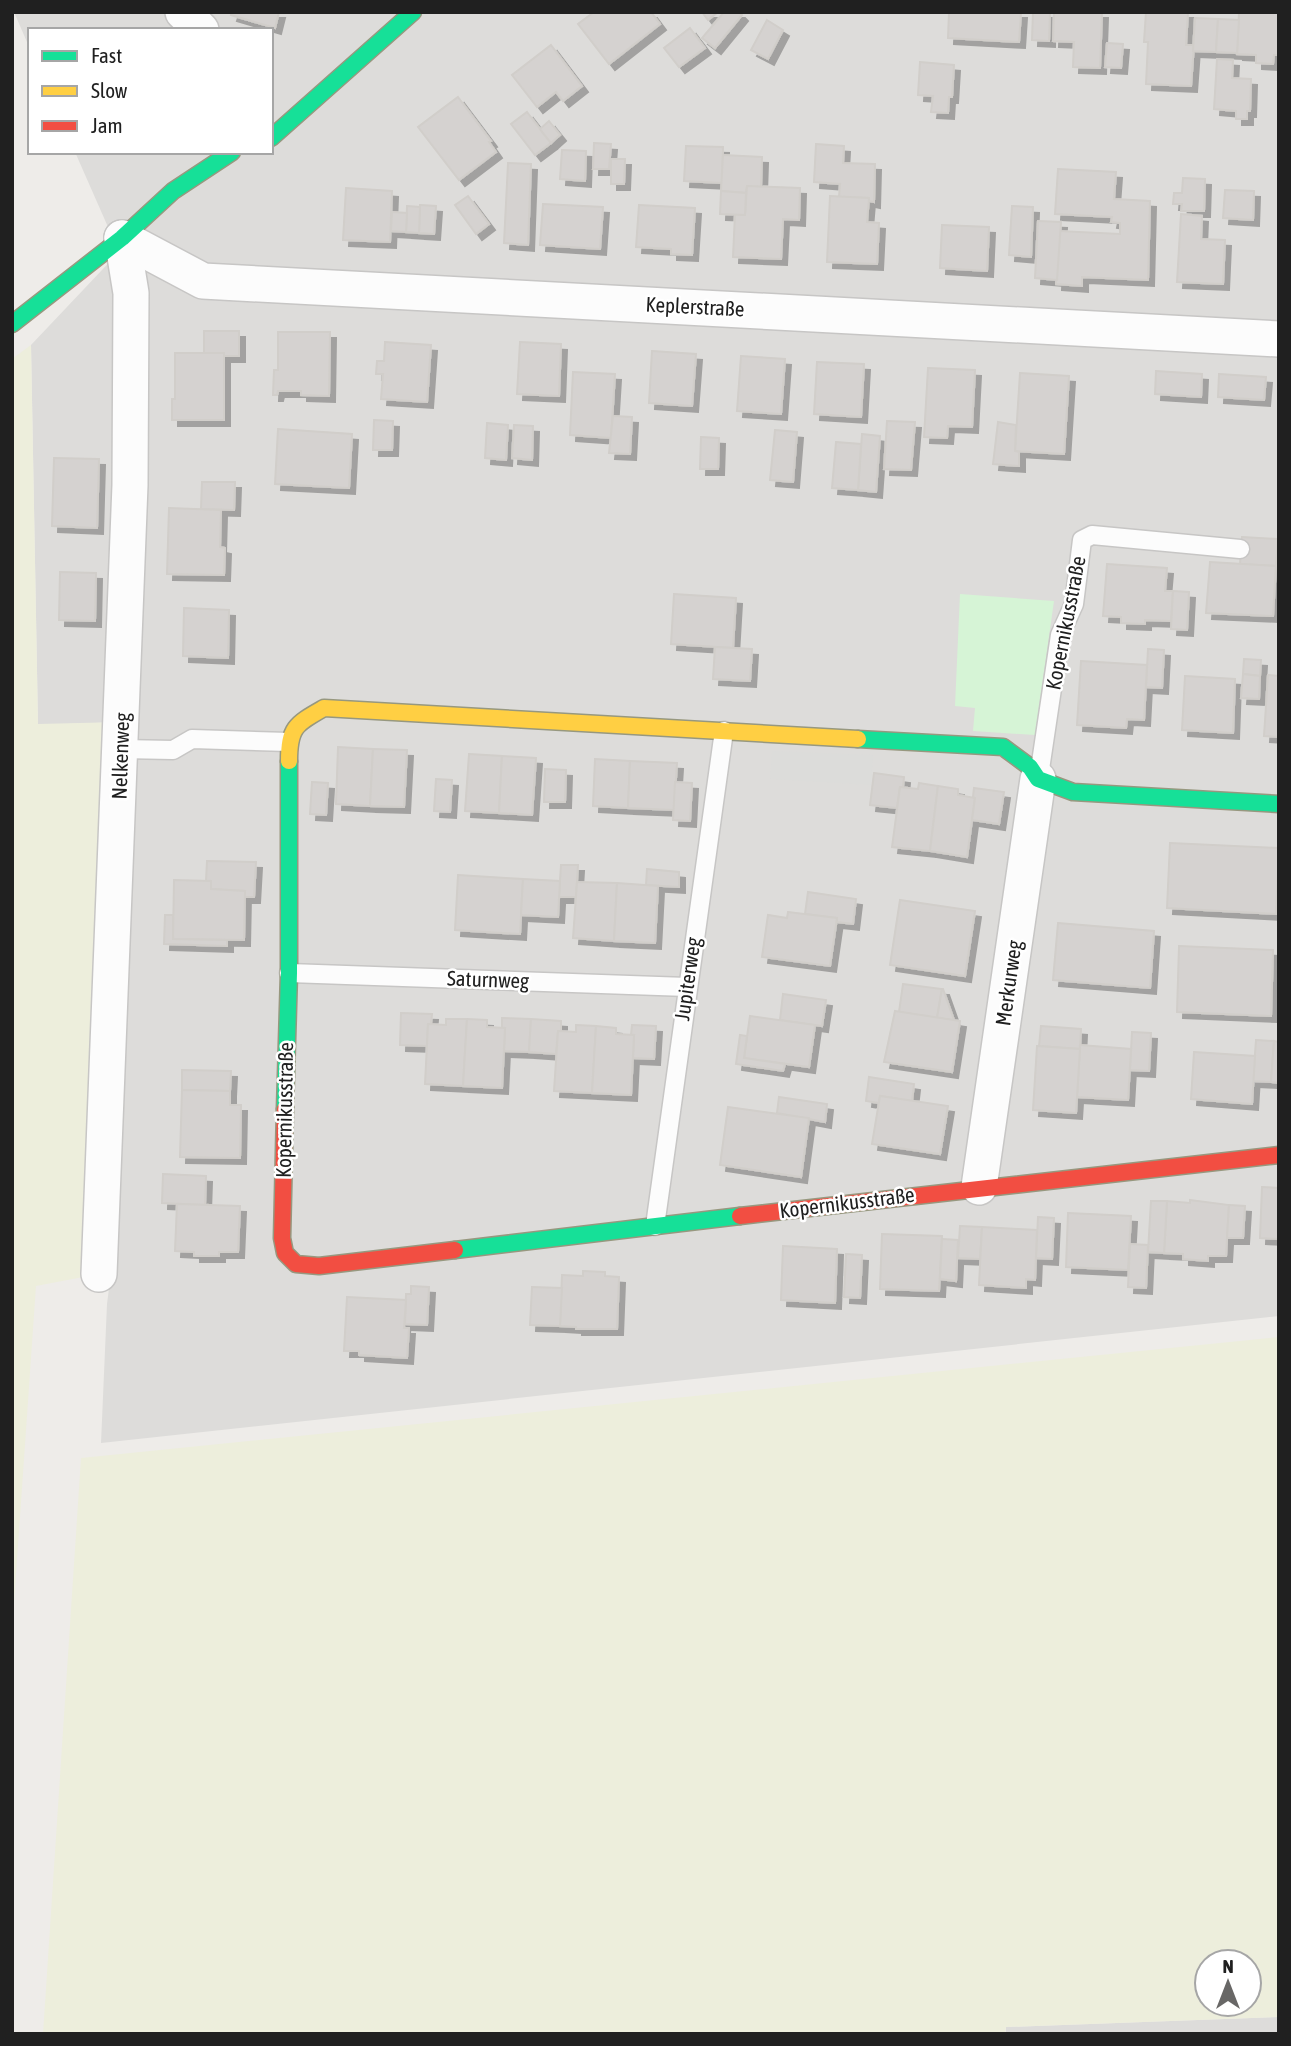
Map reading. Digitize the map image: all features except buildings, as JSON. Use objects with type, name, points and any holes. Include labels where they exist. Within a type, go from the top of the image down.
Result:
[{"type":"street","points":[[183,12],[199,28]]},
{"type":"street","points":[[274,126],[414,12]]},
{"type":"street","points":[[12,324],[122,238],[173,191],[229,154]]},
{"type":"street","points":[[122,238],[167,221]]},
{"type":"street","name":"Keplerstraße","points":[[122,238],[203,281],[1279,339]]},
{"type":"street","name":"Nelkenweg","points":[[99,1274],[130,485],[131,293],[122,238]]},
{"type":"street","points":[[289,742],[296,724],[324,708],[1003,747],[1030,767],[1038,779],[1073,792],[1279,804]]},
{"type":"street","name":"Kopernikusstraße","points":[[289,742],[289,973],[282,1238],[285,1253],[296,1264],[319,1266],[979,1187],[1279,1155]]},
{"type":"street","name":"Merkurweg","points":[[979,1187],[1038,779]]},
{"type":"lane","name":"Kopernikusstraße","points":[[1038,779],[1060,635],[1074,604],[1082,540],[1092,535],[1240,549]]},
{"type":"lane","name":"Jupiterweg","points":[[655,1226],[724,731]]},
{"type":"lane","points":[[121,749],[173,750],[192,739],[289,742]]},
{"type":"lane","name":"Saturnweg","points":[[289,973],[687,987]]},
{"type":"shaded area","points":[[14,12],[1279,12],[1279,1316],[101,1443],[107,1304],[111,1273],[122,722],[38,725],[31,345],[119,252],[76,154],[273,154],[273,28],[28,28],[28,44]]},
{"type":"shaded area","points":[[772,751],[873,755],[871,785],[770,779]]},
{"type":"shaded area","points":[[1279,2017],[1279,2034],[1006,2034],[1006,2027]]},
{"type":"green space","points":[[31,345],[38,724],[122,722],[99,1274],[36,1286],[12,1632],[12,359]]},
{"type":"green space","points":[[960,594],[1054,601],[1035,735],[973,731],[975,708],[955,706]]},
{"type":"green space","points":[[1279,1337],[1279,2017],[1263,2018],[1263,1948],[1193,1948],[1193,2018],[1252,2018],[1006,2027],[1005,2034],[43,2034],[81,1458]]},
{"type":"traffic: fast","points":[[273,136],[413,12]]},
{"type":"traffic: fast","points":[[12,324],[122,238],[173,191],[229,154]]},
{"type":"traffic: fast","points":[[858,739],[1003,747],[1030,767],[1038,779],[1073,792],[1279,804]]},
{"type":"traffic: fast","points":[[285,1109],[289,973],[289,761]]},
{"type":"traffic: fast","points":[[455,1250],[740,1216]]},
{"type":"traffic: slow","points":[[289,761],[291,741],[296,728],[324,708],[858,739]]},
{"type":"traffic: jam","points":[[285,1109],[282,1238],[285,1253],[296,1264],[319,1266],[455,1250]]},
{"type":"traffic: jam","points":[[740,1216],[1279,1155]]}]
